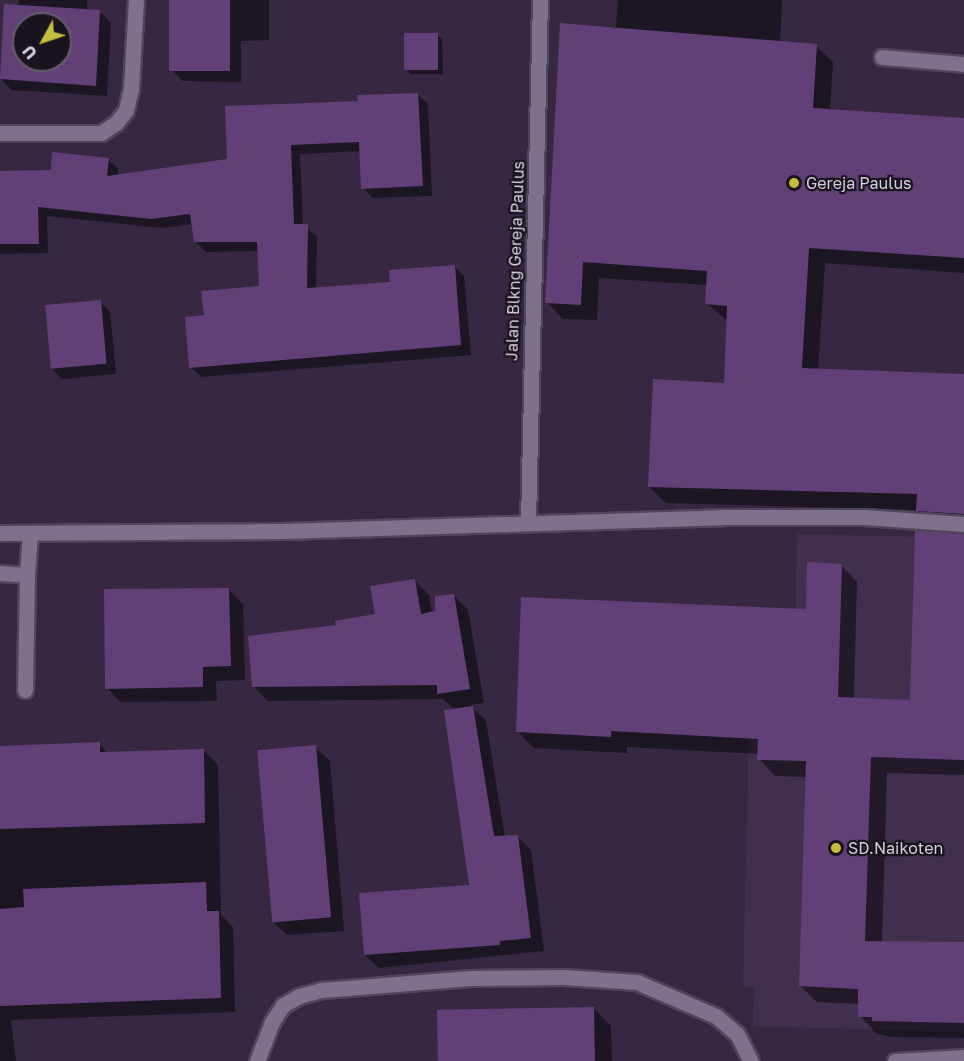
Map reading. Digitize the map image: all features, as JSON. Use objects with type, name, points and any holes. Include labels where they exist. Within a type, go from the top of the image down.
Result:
[{"type":"street","points":[[0,133],[101,133],[117,123],[126,110],[131,89],[136,0]]},
{"type":"street","name":"Jalan Blkng Gereja Paulus","points":[[528,523],[540,0]]},
{"type":"street","points":[[882,57],[964,64]]},
{"type":"street","points":[[0,533],[283,531],[528,523],[864,517],[964,524]]},
{"type":"street","points":[[25,690],[30,533]]},
{"type":"street","points":[[0,573],[27,575]]},
{"type":"street","points":[[257,1061],[272,1022],[283,1005],[299,996],[322,990],[471,978],[564,977],[637,982],[716,1016],[737,1034],[751,1061]]},
{"type":"street","points":[[896,1061],[964,1057]]},
{"type":"shaded area","points":[[797,534],[964,538],[964,1032],[753,1026],[754,987],[743,987],[750,690],[794,691]]},
{"type":"building","points":[[169,0],[230,0],[230,71],[169,71]]},
{"type":"building","points":[[4,4],[100,10],[96,86],[0,79]]},
{"type":"building","points":[[560,23],[817,44],[813,108],[964,118],[964,258],[809,248],[802,368],[964,374],[964,514],[916,511],[917,494],[648,487],[653,379],[724,383],[727,306],[705,304],[707,271],[583,262],[581,305],[545,303]]},
{"type":"building","points":[[404,33],[438,33],[438,70],[404,70]]},
{"type":"building","points":[[418,93],[423,186],[361,189],[359,142],[291,145],[294,224],[308,224],[307,288],[390,282],[389,270],[455,265],[461,345],[189,368],[185,317],[204,315],[201,291],[259,286],[257,242],[194,242],[190,214],[151,219],[38,207],[39,244],[0,244],[0,171],[51,170],[52,152],[109,158],[107,176],[227,159],[225,106],[358,101],[357,95]]},
{"type":"building","points":[[101,300],[107,364],[51,369],[45,305]]},
{"type":"building","points":[[915,530],[964,534],[964,760],[871,757],[865,941],[964,942],[964,1023],[872,1021],[872,1017],[858,1017],[858,989],[799,986],[806,761],[757,760],[758,739],[611,731],[611,737],[516,732],[521,597],[806,609],[807,562],[842,564],[838,697],[910,700]]},
{"type":"building","points":[[415,579],[421,614],[435,611],[435,596],[454,594],[470,689],[437,694],[437,685],[252,687],[248,636],[336,625],[335,621],[375,614],[370,586]]},
{"type":"building","points":[[229,588],[231,666],[203,667],[203,687],[105,689],[104,589]]},
{"type":"building","points":[[473,706],[494,836],[518,835],[531,938],[500,941],[500,945],[364,955],[359,893],[469,885],[444,710]]},
{"type":"building","points":[[100,742],[100,752],[204,749],[205,823],[0,829],[0,746]]},
{"type":"building","points":[[316,745],[331,917],[272,922],[257,750]]},
{"type":"building","points":[[206,882],[207,911],[219,911],[221,998],[0,1006],[0,909],[24,907],[23,889]]},
{"type":"building","points":[[594,1007],[595,1061],[438,1061],[437,1010]]},
{"type":"place","name":"Gereja Paulus","points":[[794,183]]},
{"type":"place","name":"SD.Naikoten","points":[[836,848]]}]
